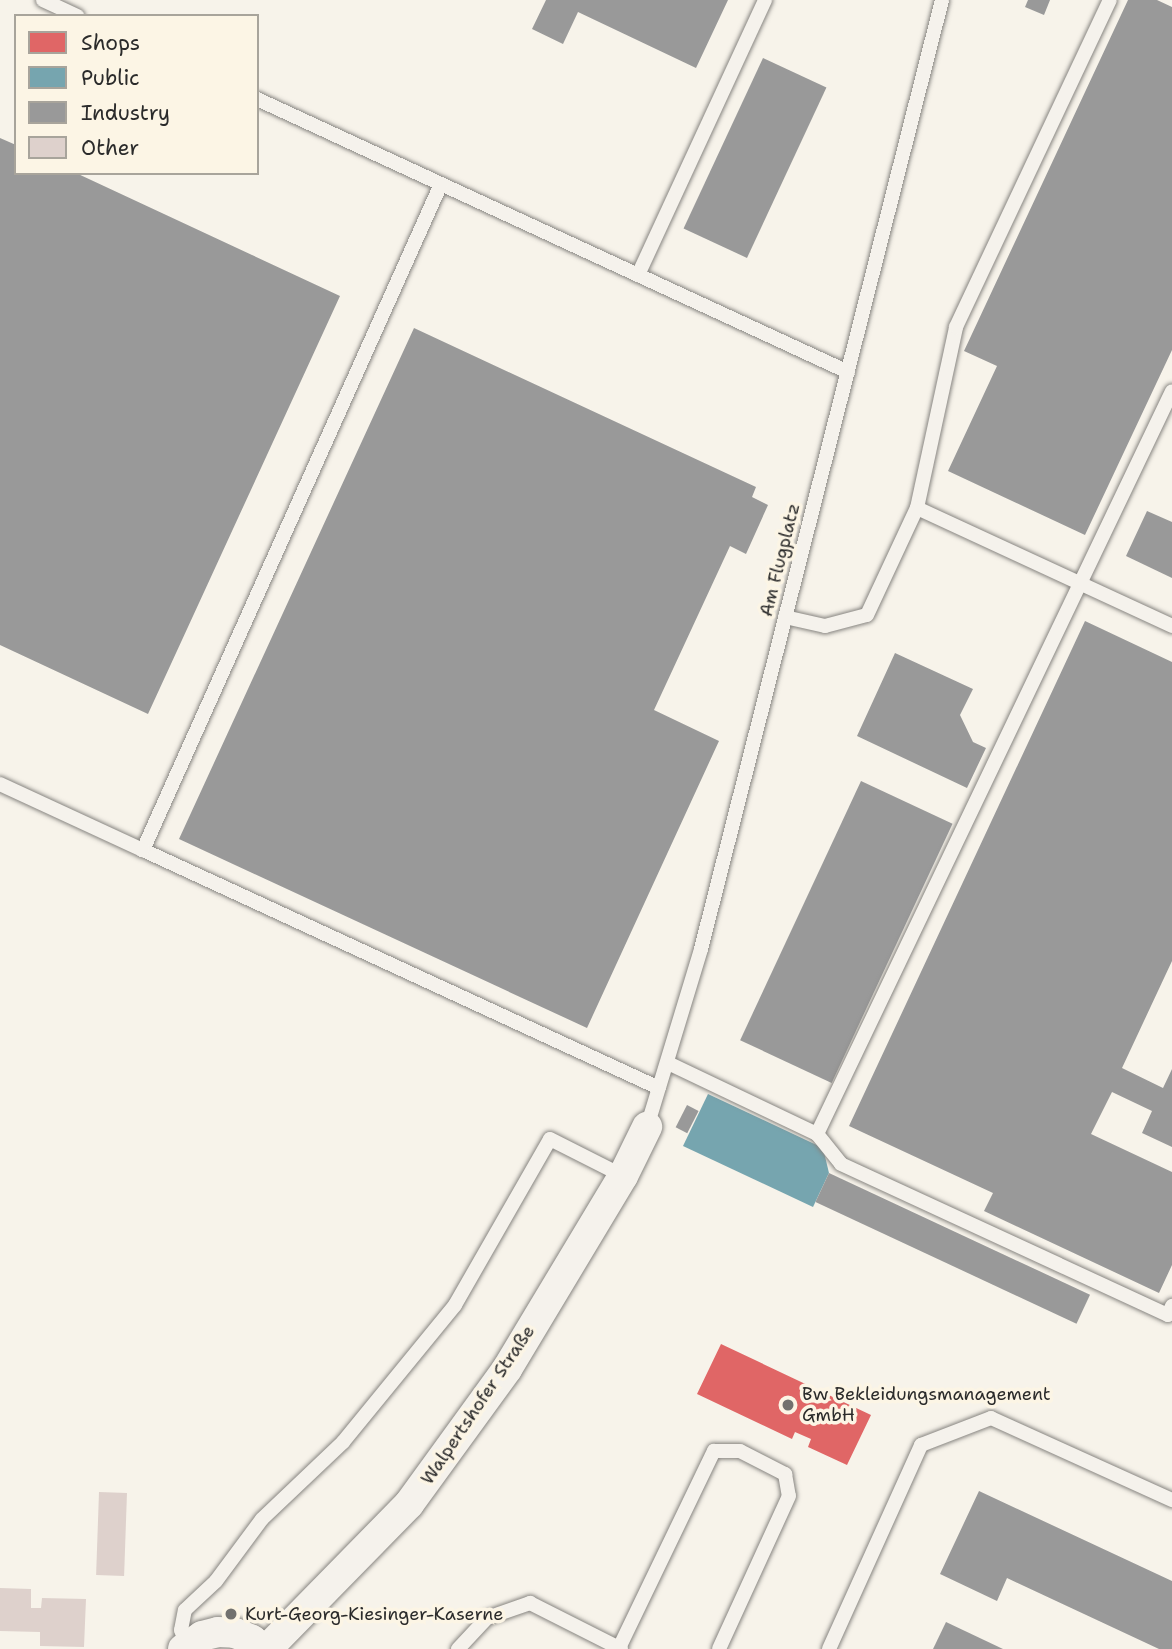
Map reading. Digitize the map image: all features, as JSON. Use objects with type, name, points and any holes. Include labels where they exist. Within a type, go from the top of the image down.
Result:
[{"type":"street","name":"Walpertshofer Straße","points":[[185,1647],[202,1636],[218,1632],[235,1633],[265,1649],[410,1504],[507,1369],[623,1176],[646,1128]]},
{"type":"lane","points":[[43,0],[73,14]]},
{"type":"lane","points":[[638,275],[765,0]]},
{"type":"lane","name":"Am Flugplatz","points":[[646,1128],[701,949],[942,0]]},
{"type":"lane","points":[[785,617],[825,626],[867,615],[917,508],[956,327],[1110,0]]},
{"type":"lane","points":[[259,100],[848,372]]},
{"type":"lane","points":[[143,850],[441,184]]},
{"type":"lane","points":[[817,1134],[1172,391]]},
{"type":"lane","points":[[917,508],[1172,626]]},
{"type":"lane","points":[[0,784],[659,1088]]},
{"type":"lane","points":[[668,1063],[817,1134],[841,1164],[1168,1315],[1172,1306]]},
{"type":"lane","points":[[185,1647],[181,1630],[184,1610],[216,1581],[262,1519],[343,1442],[455,1305],[550,1139],[623,1176]]},
{"type":"lane","points":[[830,1649],[921,1445],[991,1418],[1172,1500]]},
{"type":"lane","points":[[458,1649],[487,1618],[530,1603],[620,1648],[714,1451],[740,1451],[785,1474],[789,1496],[719,1649]]},
{"type":"building: Shops","points":[[721,1344],[871,1415],[847,1465],[808,1447],[811,1439],[795,1432],[792,1439],[697,1394]]},
{"type":"building: Public","points":[[708,1094],[823,1148],[829,1173],[813,1207],[683,1146]]},
{"type":"building: Industry","points":[[546,0],[728,0],[696,68],[578,12],[563,44],[532,29]]},
{"type":"building: Industry","points":[[1028,0],[1050,0],[1044,15],[1025,7]]},
{"type":"building: Industry","points":[[1128,0],[1157,0],[1172,7],[1172,350],[1085,535],[948,471],[997,366],[964,351]]},
{"type":"building: Industry","points":[[763,58],[826,88],[747,258],[684,228]]},
{"type":"building: Industry","points":[[0,138],[14,144],[14,175],[80,175],[340,296],[148,714],[0,645]]},
{"type":"building: Industry","points":[[414,328],[756,487],[752,497],[768,505],[746,554],[730,546],[654,710],[719,741],[587,1028],[179,839]]},
{"type":"building: Industry","points":[[1147,511],[1172,522],[1172,578],[1126,556]]},
{"type":"building: Industry","points":[[1085,621],[1172,662],[1172,961],[1122,1068],[1163,1088],[1172,1069],[1172,1147],[1142,1133],[1152,1111],[1112,1092],[1091,1134],[1172,1172],[1172,1265],[1159,1293],[984,1211],[993,1193],[849,1126]]},
{"type":"building: Industry","points":[[895,653],[973,689],[960,715],[973,742],[986,748],[967,788],[857,736]]},
{"type":"building: Industry","points":[[861,781],[953,824],[832,1083],[740,1040]]},
{"type":"building: Industry","points":[[687,1105],[699,1111],[687,1133],[676,1127]]},
{"type":"building: Industry","points":[[829,1173],[1090,1295],[1076,1324],[815,1202]]},
{"type":"building: Industry","points":[[979,1491],[1172,1581],[1172,1649],[1159,1649],[1007,1578],[997,1601],[940,1574]]},
{"type":"building: Industry","points":[[946,1622],[1003,1649],[933,1649]]},
{"type":"building: Other","points":[[99,1492],[127,1493],[124,1576],[96,1575]]},
{"type":"building: Other","points":[[0,1588],[31,1589],[31,1608],[41,1608],[42,1598],[86,1599],[84,1647],[40,1646],[40,1632],[0,1631]]},
{"type":"place","name":"Bw Bekleidungsmanagement GmbH","points":[[788,1405]]},
{"type":"place","name":"Kurt-Georg-Kiesinger-Kaserne","points":[[231,1614]]}]
